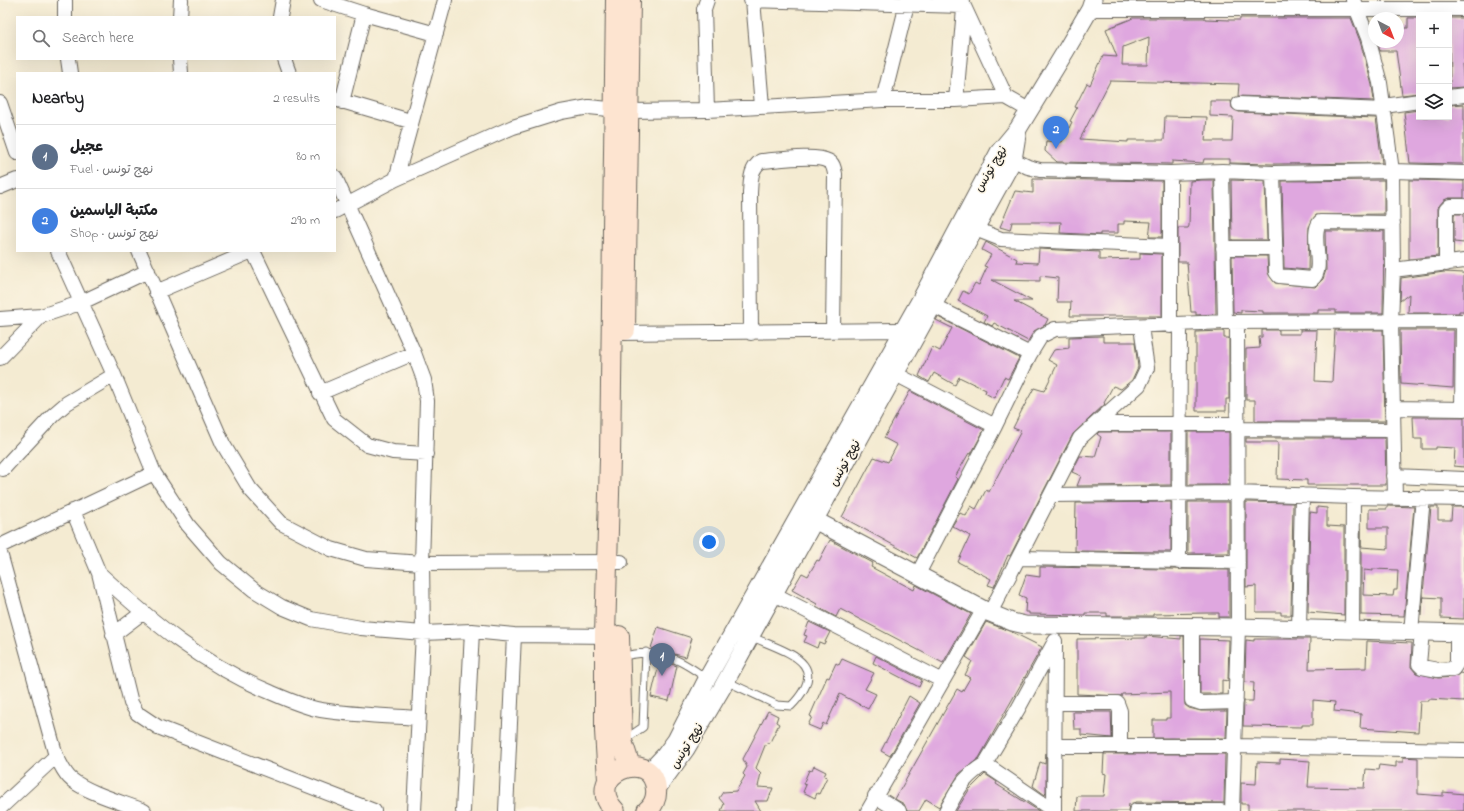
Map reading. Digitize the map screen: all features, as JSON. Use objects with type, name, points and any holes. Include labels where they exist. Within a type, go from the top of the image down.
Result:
[{"type":"main road","points":[[614,811],[607,800],[606,793],[608,780],[605,731],[612,636],[614,561],[622,110],[620,1]]},
{"type":"main road","points":[[612,636],[619,658],[622,741],[644,776],[654,803],[647,811]]},
{"type":"main road","points":[[608,780],[617,771],[644,776]]},
{"type":"street","points":[[65,0],[65,16]]},
{"type":"street","points":[[180,16],[181,0]]},
{"type":"street","points":[[280,16],[283,0]]},
{"type":"street","points":[[321,0],[364,14],[436,34]]},
{"type":"street","points":[[396,179],[410,121],[445,0]]},
{"type":"street","points":[[707,0],[704,9],[707,110]]},
{"type":"street","points":[[762,106],[752,0],[907,2],[963,5]]},
{"type":"street","points":[[883,100],[907,2]]},
{"type":"street","points":[[1354,4],[1370,44],[1384,108],[1392,171],[1393,270],[1391,322],[1394,497]]},
{"type":"street","points":[[1092,5],[1354,4],[1464,9]]},
{"type":"street","points":[[963,5],[1006,97]]},
{"type":"street","points":[[956,100],[963,5]]},
{"type":"street","name":"نهج تونس","points":[[644,776],[686,749],[717,683],[766,590],[889,371],[1006,156],[1018,129],[1092,5]]},
{"type":"street","points":[[364,14],[339,100],[410,121]]},
{"type":"street","points":[[68,60],[70,72]]},
{"type":"street","points":[[180,60],[181,72]]},
{"type":"street","points":[[284,60],[289,72]]},
{"type":"street","points":[[1452,97],[1464,95]]},
{"type":"street","points":[[341,208],[396,179],[513,127],[561,112],[589,107],[608,107],[622,110],[707,110],[883,100],[956,100],[1006,97],[1029,110]]},
{"type":"street","points":[[1239,104],[1384,108],[1416,102]]},
{"type":"street","points":[[0,103],[16,150]]},
{"type":"street","points":[[1006,156],[1040,170],[1170,173],[1222,171],[1273,173],[1392,171],[1464,173]]},
{"type":"street","points":[[751,333],[750,193],[754,166],[761,161],[819,158],[829,161],[834,166],[835,174],[833,331]]},
{"type":"street","points":[[1222,171],[1223,248],[1231,323],[1238,427],[1238,626],[1232,811]]},
{"type":"street","points":[[1170,173],[1170,246],[1180,424],[1179,562]]},
{"type":"street","points":[[1273,173],[1274,248],[1277,275],[1312,280],[1317,271],[1317,230],[1320,222],[1393,223]]},
{"type":"street","points":[[0,187],[16,180]]},
{"type":"street","points":[[336,182],[341,208],[414,354],[424,380],[427,401],[422,563],[423,633],[414,811]]},
{"type":"street","points":[[1446,264],[1446,210],[1450,206],[1464,206]]},
{"type":"street","points":[[967,226],[996,238],[1012,240],[1170,246]]},
{"type":"street","points":[[1223,248],[1274,248]]},
{"type":"street","points":[[58,252],[80,303],[114,375],[154,473],[188,525],[221,563],[254,590],[282,607],[318,621],[361,628],[423,633],[472,631],[514,635],[612,636]]},
{"type":"street","points":[[139,252],[223,444],[250,489],[281,523],[331,549],[366,558],[422,563],[614,561]]},
{"type":"street","points":[[156,292],[250,252]]},
{"type":"street","points":[[252,252],[334,420],[367,445],[393,452],[426,454]]},
{"type":"street","points":[[1393,270],[1464,261]]},
{"type":"street","points":[[0,319],[41,316],[80,303],[148,271]]},
{"type":"street","points":[[926,302],[1030,354]]},
{"type":"street","points":[[0,358],[41,316]]},
{"type":"street","points":[[918,574],[995,426],[1030,354],[1041,336],[1055,329],[1231,323],[1464,322],[1463,409],[1393,408]]},
{"type":"street","points":[[868,811],[942,680],[987,611],[1019,558],[1080,438],[1089,429],[1098,424],[1139,385],[1145,375],[1147,368],[1140,327]]},
{"type":"street","points":[[618,333],[751,333],[833,331],[909,334]]},
{"type":"street","points":[[320,393],[414,354]]},
{"type":"street","points":[[889,371],[995,426]]},
{"type":"street","points":[[3,469],[53,415],[67,403],[114,375]]},
{"type":"street","points":[[1098,424],[1180,424],[1238,427],[1393,430]]},
{"type":"street","points":[[0,546],[154,473]]},
{"type":"street","points":[[1394,476],[1464,479]]},
{"type":"street","points":[[1051,495],[1237,493],[1352,497],[1464,498]]},
{"type":"street","points":[[1299,628],[1302,495]]},
{"type":"street","points":[[1352,497],[1352,630]]},
{"type":"street","points":[[807,517],[987,611],[1012,622],[1055,634],[1238,626],[1352,630],[1416,632],[1461,633],[1457,663],[1453,669],[1438,670],[1422,668],[1419,664],[1416,632],[1423,497]]},
{"type":"street","points":[[73,511],[99,573],[131,703],[137,713],[145,720],[158,727],[374,811]]},
{"type":"street","points":[[0,553],[56,756],[71,779],[82,786],[144,811]]},
{"type":"street","points":[[1019,558],[1238,562]]},
{"type":"street","points":[[99,573],[142,613],[194,652],[245,682],[320,710],[372,716],[418,718]]},
{"type":"street","points":[[766,590],[942,680]]},
{"type":"street","name":"نهج تونس","points":[[717,683],[750,636],[766,590]]},
{"type":"street","points":[[114,635],[142,613]]},
{"type":"street","points":[[1192,627],[1192,700],[1201,703],[1236,702]]},
{"type":"street","points":[[463,811],[472,631]]},
{"type":"street","points":[[985,764],[1054,811],[1055,634]]},
{"type":"street","points":[[946,811],[964,780],[985,764],[1018,709],[1055,634]]},
{"type":"street","points":[[506,811],[514,635]]},
{"type":"street","points":[[1055,703],[1116,703],[1120,711],[1120,746]]},
{"type":"street","points":[[1055,746],[1234,746],[1464,750]]},
{"type":"street","points":[[0,808],[56,756]]},
{"type":"street","points":[[876,796],[898,811]]},
{"type":"street","points":[[1136,811],[1221,811]]},
{"type":"lane","points":[[619,658],[646,652],[679,660],[717,683],[777,705],[791,706],[800,697],[808,682],[808,668],[801,660],[750,636]]},
{"type":"lane","points":[[622,741],[643,727],[646,652]]},
{"type":"building","points":[[1205,18],[1240,20],[1240,18],[1351,18],[1360,41],[1372,85],[1374,101],[1238,96],[1239,84],[1110,81],[1080,139],[1128,142],[1128,140],[1164,140],[1165,116],[1207,117],[1205,141],[1232,141],[1233,117],[1210,116],[1210,101],[1231,101],[1232,108],[1239,112],[1376,118],[1382,163],[1230,163],[1230,159],[1204,159],[1203,163],[1172,161],[1172,164],[1057,162],[1045,151],[1046,141],[1062,142],[1072,122],[1070,121],[1077,108],[1075,107],[1087,83],[1090,85],[1103,56],[1117,57],[1106,29],[1131,19]],"holes":[[[1149,37],[1148,65],[1122,65],[1123,47]]]},
{"type":"building","points":[[1408,18],[1416,18],[1416,93],[1402,95],[1396,51],[1380,51],[1379,48],[1404,48],[1404,28],[1408,28]]},
{"type":"building","points":[[1452,18],[1464,18],[1464,64],[1462,64],[1464,87],[1452,88]]},
{"type":"building","points":[[1464,104],[1464,164],[1410,163],[1404,112],[1416,110],[1416,120],[1452,120],[1452,105]]},
{"type":"building","points":[[1033,179],[1162,181],[1162,237],[1149,237],[1151,222],[1124,221],[1124,224],[1118,224],[1118,233],[1100,233],[1100,235],[1060,233],[1061,222],[1012,222],[1010,230],[1000,227],[1015,191],[1033,193]]},
{"type":"building","points":[[1214,180],[1216,314],[1196,315],[1196,312],[1191,312],[1187,262],[1178,262],[1178,228],[1188,228],[1189,226],[1190,181]]},
{"type":"building","points":[[1231,180],[1265,181],[1267,240],[1232,240]]},
{"type":"building","points":[[1384,180],[1384,214],[1316,215],[1309,227],[1308,270],[1284,268],[1282,181]]},
{"type":"building","points":[[1409,180],[1464,181],[1464,198],[1449,198],[1444,200],[1438,207],[1438,256],[1409,259]]},
{"type":"building","points":[[1454,214],[1464,214],[1464,243],[1454,242]]},
{"type":"building","points":[[1325,231],[1384,231],[1383,313],[1336,313],[1336,310],[1318,310],[1318,313],[1263,313],[1263,311],[1241,310],[1241,313],[1233,312],[1232,256],[1267,256],[1268,273],[1275,283],[1315,287],[1323,279],[1326,270]]},
{"type":"building","points":[[986,242],[1017,259],[1016,262],[1038,263],[1039,249],[1099,252],[1099,260],[1140,259],[1140,253],[1162,254],[1162,316],[1070,316],[1071,302],[1057,302],[1058,278],[1040,276],[1040,281],[992,280],[1032,301],[1014,301],[1048,319],[1045,325],[1034,331],[1028,341],[994,323],[992,326],[984,322],[987,316],[958,301],[963,291],[969,294],[975,283],[979,285],[987,267],[984,266],[991,255],[982,250]]},
{"type":"building","points":[[1444,272],[1464,273],[1464,311],[1459,311],[1459,313],[1408,313],[1409,294],[1400,301],[1401,278]]},
{"type":"building","points":[[938,317],[1019,358],[1008,379],[1004,377],[994,398],[985,393],[986,390],[959,377],[955,385],[934,373],[929,382],[919,376],[932,347],[940,351],[952,328],[936,320]]},
{"type":"building","points":[[1262,330],[1279,330],[1279,334],[1300,334],[1300,330],[1317,330],[1315,381],[1332,382],[1335,330],[1383,330],[1385,421],[1255,421],[1255,400],[1246,400],[1246,349],[1260,348],[1259,337],[1262,337]]},
{"type":"building","points":[[1400,330],[1454,330],[1453,388],[1401,384]]},
{"type":"building","points":[[1224,331],[1224,338],[1229,338],[1229,399],[1226,399],[1226,411],[1196,411],[1196,332]]},
{"type":"building","points":[[1103,336],[1103,342],[1135,342],[1138,367],[1132,380],[1121,389],[1113,386],[1104,403],[1105,404],[1073,434],[1010,556],[1008,555],[994,587],[988,585],[991,579],[958,562],[970,536],[952,526],[960,513],[966,516],[971,506],[976,509],[986,490],[989,492],[1021,431],[1013,428],[1022,410],[1034,388],[1044,391],[1057,365],[1048,360],[1054,350],[1069,348],[1069,337]]},
{"type":"building","points":[[910,391],[984,430],[971,454],[969,453],[955,477],[958,479],[917,558],[842,517],[874,457],[888,462],[897,445],[884,438]]},
{"type":"building","points":[[1413,417],[1464,417],[1464,467],[1454,466],[1455,448],[1436,447],[1436,449],[1422,449],[1422,439],[1414,439]]},
{"type":"building","points":[[1099,432],[1171,432],[1171,485],[1077,486],[1081,476],[1072,472],[1080,456],[1095,457],[1101,437],[1097,434]]},
{"type":"building","points":[[1188,432],[1229,432],[1229,485],[1188,485]]},
{"type":"building","points":[[1246,438],[1385,438],[1386,485],[1307,485],[1307,480],[1277,479],[1278,442],[1246,442]]},
{"type":"building","points":[[1171,502],[1171,552],[1075,551],[1076,503]]},
{"type":"building","points":[[1188,502],[1229,502],[1229,553],[1188,553]]},
{"type":"building","points":[[1246,502],[1293,503],[1291,615],[1281,615],[1281,612],[1256,612],[1256,586],[1246,587]]},
{"type":"building","points":[[1387,506],[1414,507],[1404,616],[1361,615],[1361,547],[1388,549],[1388,528],[1369,528],[1369,509],[1387,509]],"holes":[[[1364,570],[1398,570],[1397,590],[1394,590],[1393,596],[1363,595]]]},
{"type":"building","points":[[1317,507],[1327,508],[1327,526],[1344,527],[1344,615],[1308,612],[1310,512],[1317,513]]},
{"type":"building","points":[[1431,507],[1438,507],[1438,520],[1451,520],[1452,507],[1464,507],[1464,619],[1441,618],[1441,598],[1423,597],[1421,616]]},
{"type":"building","points":[[830,540],[873,563],[871,567],[914,590],[916,585],[971,614],[943,663],[840,609],[836,617],[792,590],[802,573],[808,576],[817,560],[819,561]]},
{"type":"building","points":[[1040,567],[1229,570],[1229,617],[1219,617],[1219,613],[1153,614],[1153,616],[1107,616],[1107,613],[1085,613],[1085,615],[1029,614],[1029,612],[1025,612],[1026,598],[1019,595],[1026,575],[1040,577]]},
{"type":"building","points":[[809,622],[830,632],[824,644],[819,642],[817,648],[804,642],[807,636],[804,635]]},
{"type":"building","points":[[986,622],[1014,633],[1042,647],[979,758],[959,774],[939,807],[926,799],[919,811],[907,811],[904,804],[895,799],[957,689],[962,692],[970,678],[965,675],[972,661],[966,657]]},
{"type":"building","points":[[658,627],[692,638],[686,657],[651,648]]},
{"type":"building","points":[[1146,636],[1181,639],[1181,636],[1184,636],[1185,705],[1189,708],[1201,711],[1227,711],[1226,738],[1153,738],[1153,720],[1166,720],[1166,718],[1170,718],[1170,692],[1122,694],[1121,696],[1077,694],[1077,639],[1146,638]]},
{"type":"building","points":[[1200,639],[1229,640],[1228,681],[1222,680],[1222,694],[1200,694]]},
{"type":"building","points":[[1254,639],[1310,639],[1309,669],[1366,668],[1367,641],[1412,643],[1411,667],[1416,673],[1438,678],[1454,677],[1460,673],[1464,674],[1464,701],[1429,699],[1429,701],[1420,701],[1418,732],[1360,728],[1361,714],[1334,711],[1335,702],[1313,700],[1313,725],[1302,725],[1302,727],[1243,726],[1244,701],[1253,701],[1254,683],[1245,682],[1246,640],[1254,641]]},
{"type":"building","points":[[876,656],[922,680],[919,687],[873,663]]},
{"type":"building","points":[[842,659],[874,673],[865,689],[876,694],[868,709],[840,694],[826,725],[823,723],[820,730],[808,725],[812,717],[810,716],[827,677],[829,678],[836,663],[839,665]]},
{"type":"building","points":[[660,660],[677,666],[669,701],[651,697]]},
{"type":"building","points":[[909,696],[920,703],[890,756],[881,751]]},
{"type":"building","points":[[768,711],[778,716],[776,722],[779,724],[769,744],[766,743],[756,768],[761,773],[758,787],[773,788],[768,801],[755,801],[761,811],[721,811],[724,804],[719,798],[723,792],[736,791],[745,776],[743,774],[747,767],[743,759]]},
{"type":"building","points":[[1073,712],[1111,712],[1112,738],[1081,735],[1081,729],[1074,729]]},
{"type":"building","points":[[1046,753],[1045,795],[1033,786],[1040,762],[1045,764]]},
{"type":"building","points":[[1104,754],[1225,754],[1224,803],[1136,802],[1129,804],[1128,811],[1076,811],[1077,796],[1104,796],[1106,774],[1103,773]]},
{"type":"building","points":[[1403,757],[1418,758],[1418,794],[1443,796],[1443,792],[1464,794],[1464,811],[1248,811],[1248,804],[1241,804],[1241,783],[1256,784],[1257,762],[1280,763],[1280,759],[1310,761],[1308,787],[1364,788],[1366,769],[1378,770],[1379,765],[1396,767],[1396,762],[1403,762]]},
{"type":"building","points":[[814,766],[826,772],[824,776],[827,777],[819,794],[817,793],[815,798],[803,792],[806,785],[803,784],[809,770],[812,771]]},
{"type":"building","points":[[985,774],[997,782],[996,784],[1039,811],[956,811],[969,790]]},
{"type":"place","name":"مكتبة الياسمين","points":[[1056,149]]},
{"type":"place","name":"عجيل","points":[[662,676]]}]
